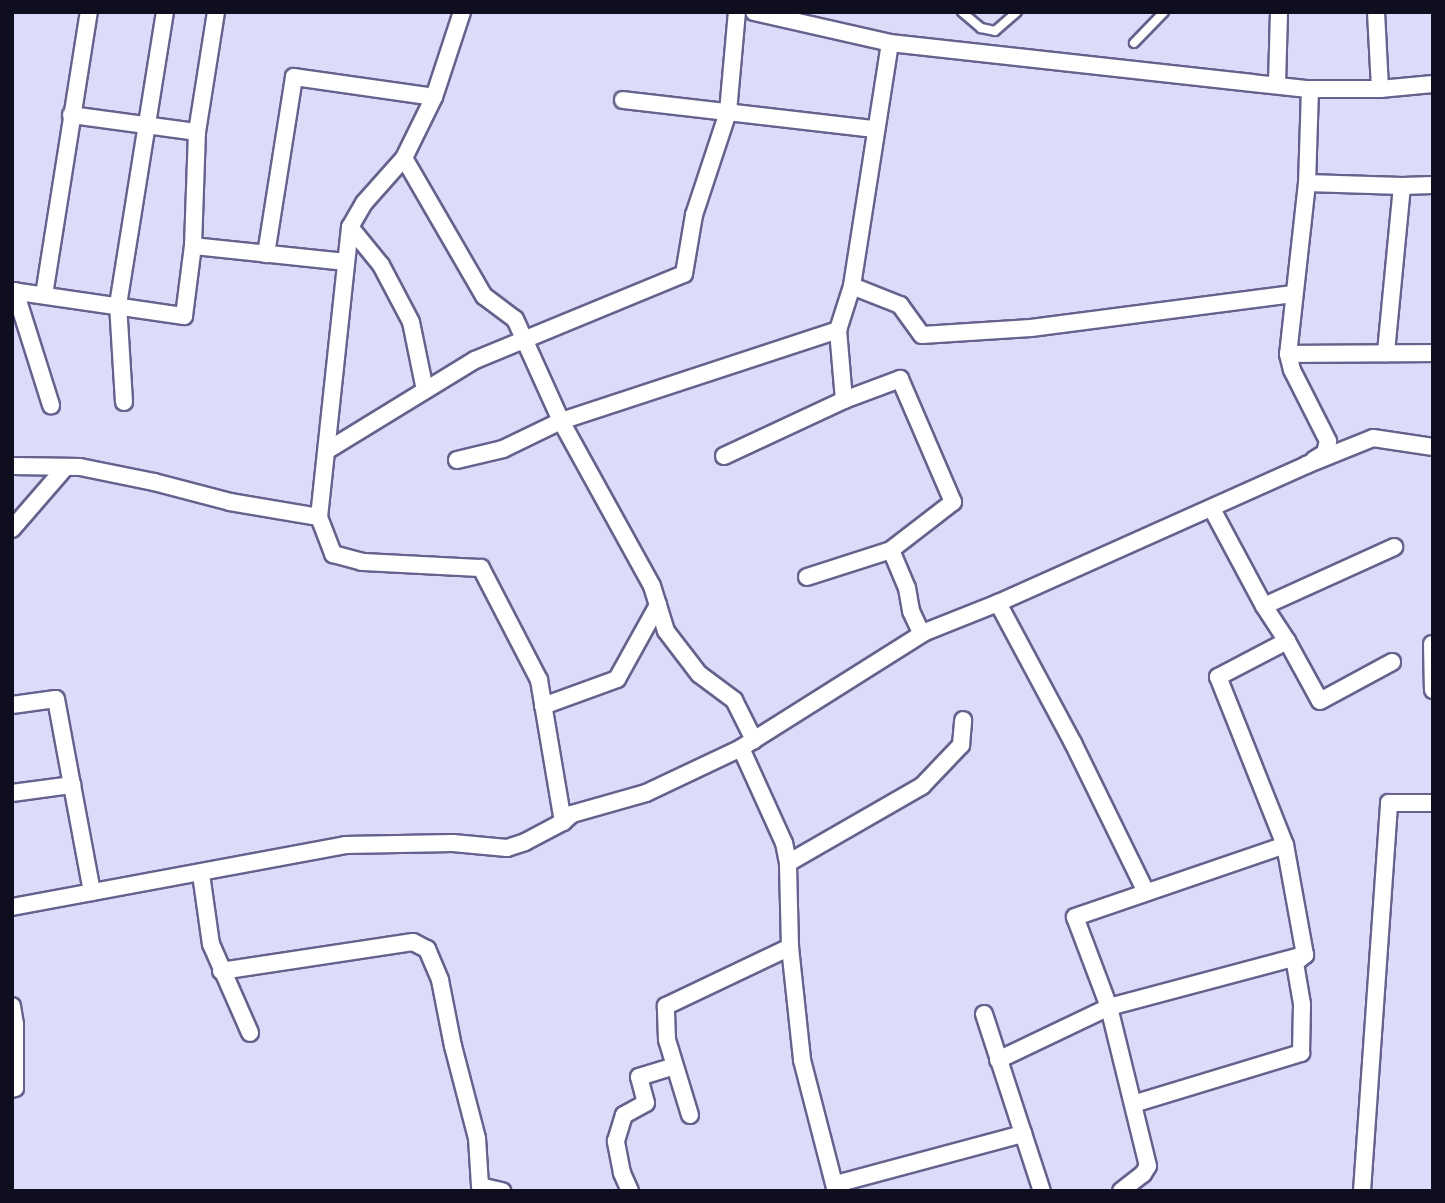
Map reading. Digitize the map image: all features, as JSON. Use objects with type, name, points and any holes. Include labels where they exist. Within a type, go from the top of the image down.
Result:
[{"type":"street","points":[[44,295],[89,12]]},
{"type":"street","points":[[124,402],[118,305],[165,12]]},
{"type":"street","points":[[51,405],[13,291],[184,316],[193,246],[197,132],[216,12]]},
{"type":"street","points":[[462,12],[434,97],[404,158],[364,202],[350,227],[319,517],[333,554],[362,562],[481,568],[539,680],[563,822]]},
{"type":"street","points":[[328,450],[475,360],[684,274],[694,215],[728,112],[737,12]]},
{"type":"street","points":[[754,12],[890,43],[1310,89],[1380,89],[1433,84]]},
{"type":"street","points":[[1277,84],[1279,12]]},
{"type":"street","points":[[1376,12],[1380,89]]},
{"type":"street","points":[[844,400],[838,330],[852,286],[890,43]]},
{"type":"street","points":[[266,254],[293,77],[434,97]]},
{"type":"street","points":[[1306,465],[1325,453],[1328,441],[1292,370],[1288,354],[1307,183],[1310,89]]},
{"type":"street","points":[[623,100],[875,129]]},
{"type":"street","points":[[71,115],[197,132]]},
{"type":"street","points":[[404,158],[484,296],[515,319],[561,421],[652,586],[666,631],[699,674],[734,700],[784,843],[788,863],[790,947],[802,1060],[836,1187],[1023,1134]]},
{"type":"street","points":[[1307,183],[1433,185]]},
{"type":"street","points":[[1386,354],[1402,186]]},
{"type":"street","points":[[350,227],[381,265],[411,322],[425,390]]},
{"type":"street","points":[[193,246],[345,262]]},
{"type":"street","points":[[852,286],[900,305],[922,335],[1031,328],[1293,294]]},
{"type":"street","points":[[457,460],[503,450],[561,421],[838,330]]},
{"type":"street","points":[[1288,354],[1433,353]]},
{"type":"street","points":[[724,456],[844,400],[900,379],[953,502],[891,550],[807,577]]},
{"type":"street","points":[[12,907],[201,874],[345,845],[453,843],[507,848],[563,822],[572,814],[646,793],[748,744],[925,632],[998,603],[1306,465],[1373,438],[1433,447]]},
{"type":"street","points":[[12,466],[64,469],[80,467],[154,482],[230,502],[319,517]]},
{"type":"street","points":[[12,529],[64,469]]},
{"type":"street","points":[[1212,509],[1320,702],[1392,662]]},
{"type":"street","points":[[1264,606],[1394,547]]},
{"type":"street","points":[[891,550],[907,588],[911,611],[920,630],[925,632]]},
{"type":"street","points":[[998,603],[1068,732],[1146,892]]},
{"type":"street","points":[[543,706],[617,679],[658,605]]},
{"type":"street","points":[[1287,641],[1218,677],[1285,845],[1305,955]]},
{"type":"street","points":[[1432,644],[1433,690]]},
{"type":"street","points":[[12,705],[56,699],[92,892]]},
{"type":"street","points":[[788,863],[922,786],[961,745],[963,720]]},
{"type":"street","points":[[12,793],[72,785]]},
{"type":"street","points":[[1362,1191],[1389,803],[1433,803]]},
{"type":"street","points":[[1123,1190],[1143,1174],[1148,1166],[1109,1007],[1075,917],[1285,845]]},
{"type":"street","points":[[201,874],[211,944],[250,1033]]},
{"type":"street","points":[[221,971],[413,942],[427,949],[440,980],[453,1046],[477,1138],[480,1186],[502,1191]]},
{"type":"street","points":[[690,1115],[667,1040],[666,1006],[790,947]]},
{"type":"street","points":[[998,1060],[1109,1007],[1305,955]]},
{"type":"street","points":[[1133,1104],[1301,1053],[1302,1004],[1295,963],[1305,955]]},
{"type":"street","points":[[12,1006],[15,1024],[15,1088],[12,1088]]},
{"type":"street","points":[[984,1013],[1042,1191]]},
{"type":"street","points":[[630,1191],[622,1172],[616,1141],[624,1115],[646,1103],[639,1077],[674,1066]]},
{"type":"lane","points":[[962,12],[981,28],[995,31],[1017,12]]},
{"type":"lane","points":[[1134,43],[1164,12]]}]
